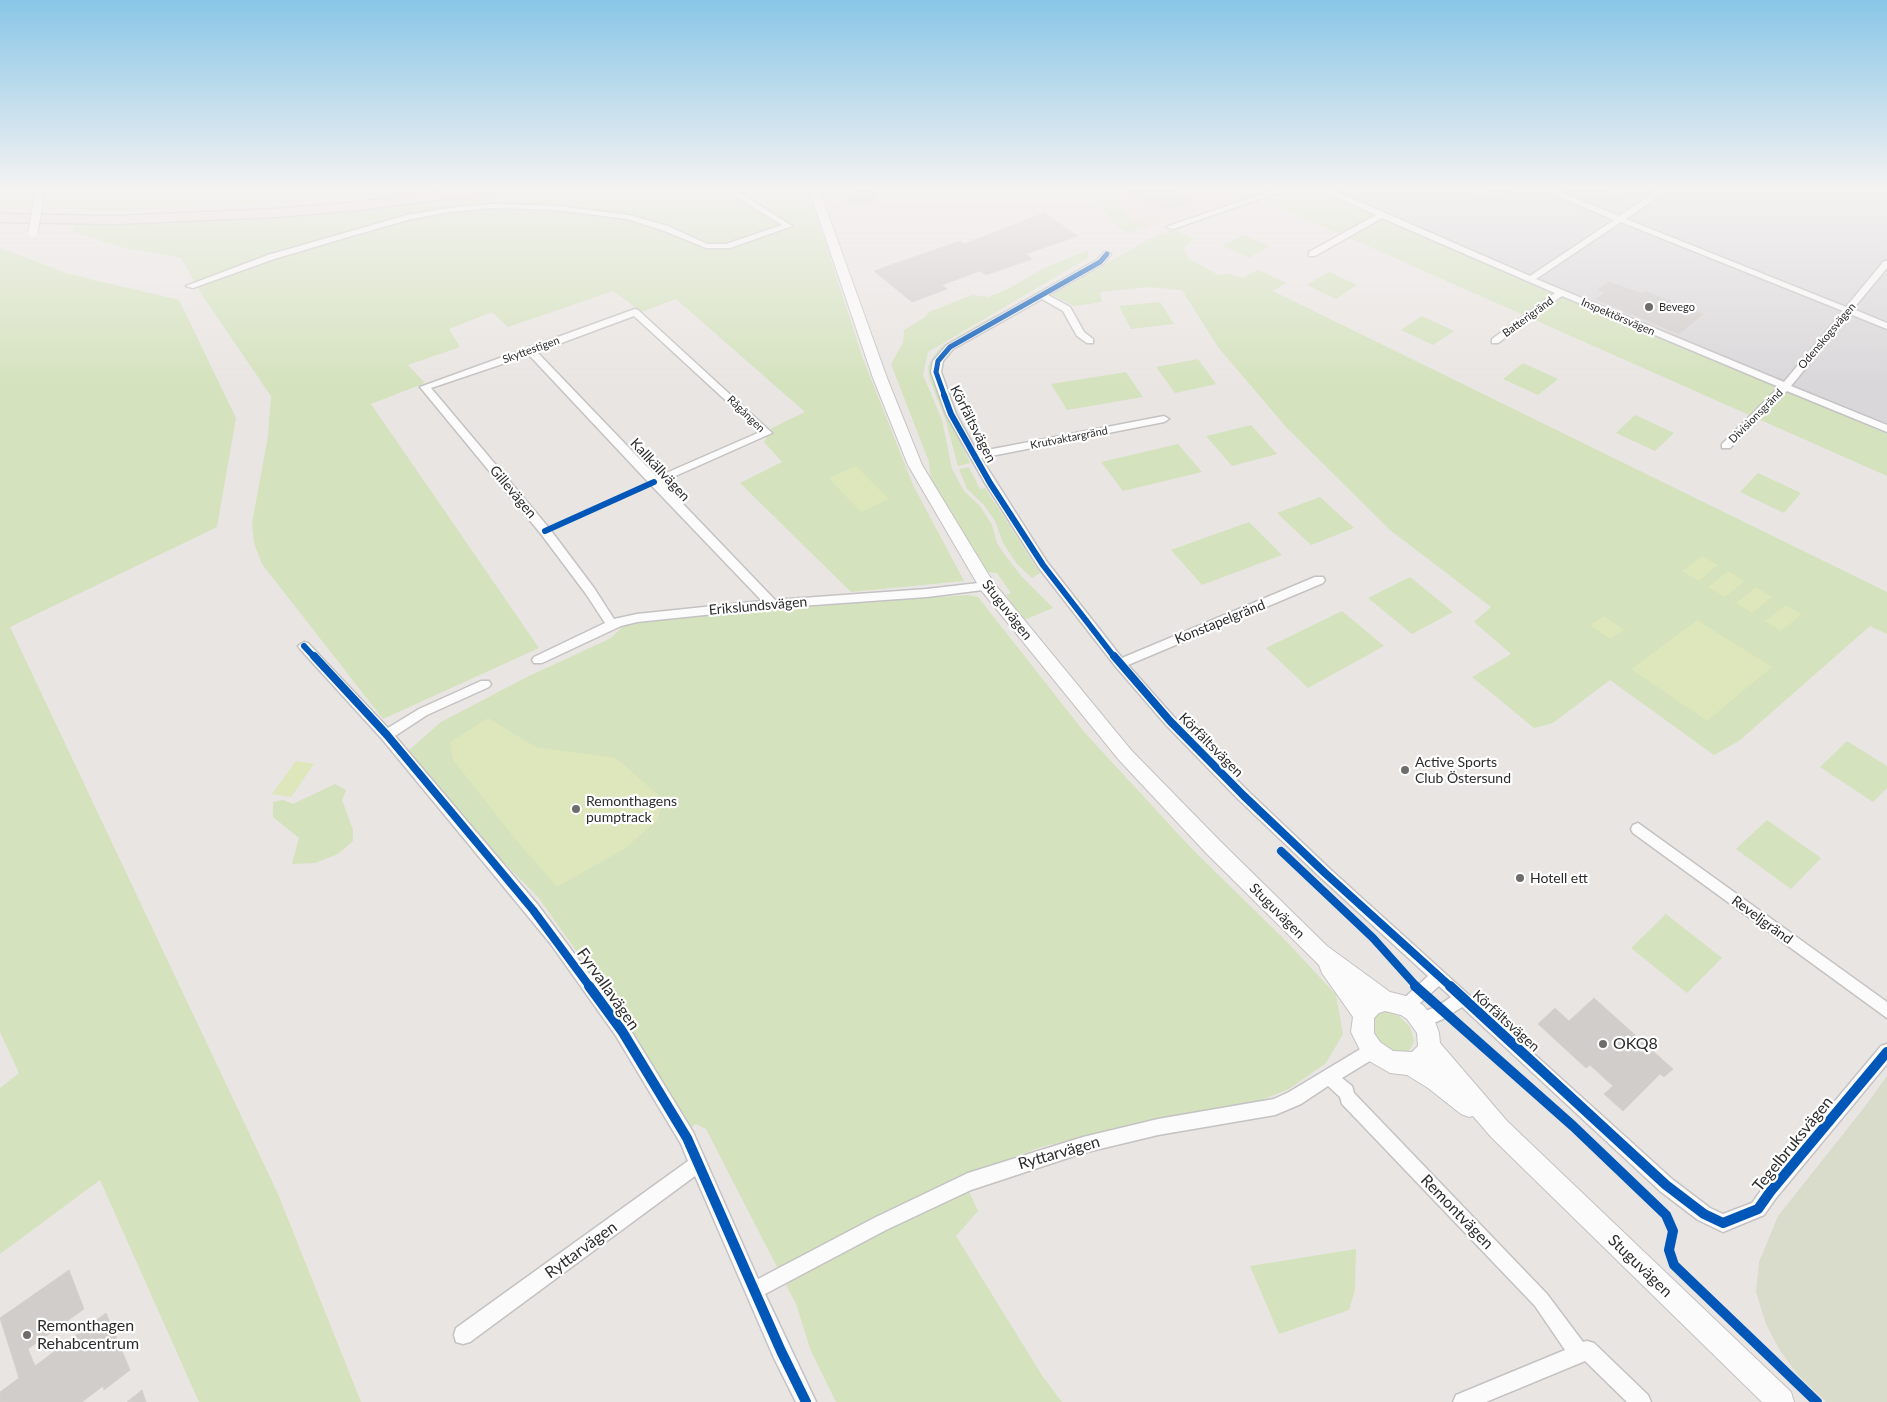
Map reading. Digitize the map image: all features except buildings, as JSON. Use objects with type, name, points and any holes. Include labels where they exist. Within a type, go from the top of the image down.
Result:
[{"type":"main road","name":"Stuguvägen","points":[[837,254],[877,371],[915,464],[950,526],[987,586],[1125,755],[1214,848],[1320,953],[1385,1001],[1414,1013],[1428,1033],[1429,1046],[1499,1129],[1781,1402]]},
{"type":"main road","name":"Stuguvägen","points":[[1320,953],[1364,1014]]},
{"type":"main road","points":[[1372,1050],[1362,1032],[1364,1014],[1372,1005],[1385,1001]]},
{"type":"main road","points":[[1410,1064],[1419,1061],[1425,1055],[1429,1046]]},
{"type":"main road","name":"Stuguvägen","points":[[1372,1050],[1390,1062],[1410,1064],[1436,1080],[1499,1129]]},
{"type":"street","points":[[190,286],[279,254]]},
{"type":"street","name":"Körfältsvägen","points":[[1107,254],[1100,262],[950,347],[938,361],[936,372],[942,391],[952,414],[990,483],[1043,565],[1120,664],[1170,721],[1244,796],[1438,977],[1666,1185],[1704,1214]]},
{"type":"street","name":"Inspektörsvägen","points":[[1471,254],[1887,429]]},
{"type":"street","points":[[1531,280],[1569,254]]},
{"type":"street","points":[[1708,254],[1887,326]]},
{"type":"street","name":"Odenskogsvägen","points":[[1785,386],[1887,263]]},
{"type":"street","name":"Batterigränd","points":[[1495,341],[1561,293]]},
{"type":"street","points":[[1041,295],[1067,309],[1080,334],[1090,341]]},
{"type":"street","name":"Skyttestigen","points":[[425,387],[531,351],[636,312]]},
{"type":"street","name":"Rågången","points":[[636,312],[767,433],[654,482]]},
{"type":"street","name":"Kallkällvägen","points":[[531,351],[772,604]]},
{"type":"street","name":"Divisionsgränd","points":[[1726,446],[1785,386]]},
{"type":"street","name":"Gillevägen","points":[[425,387],[545,531],[590,591],[612,625]]},
{"type":"street","name":"Krutvaktargränd","points":[[974,456],[1164,419]]},
{"type":"street","name":"Konstapelgränd","points":[[1120,664],[1319,580]]},
{"type":"street","name":"Erikslundsvägen","points":[[538,660],[612,625],[637,618],[772,604],[927,593],[987,586]]},
{"type":"street","name":"Fyrvallavägen","points":[[304,646],[387,735],[555,938],[622,1031],[687,1138],[806,1402]]},
{"type":"street","points":[[387,735],[423,712],[485,684]]},
{"type":"street","name":"Reveljgränd","points":[[1638,829],[1887,1011]]},
{"type":"street","points":[[1414,1013],[1438,977]]},
{"type":"street","points":[[1414,1013],[1443,1012],[1462,998]]},
{"type":"street","name":"Ryttarvägen","points":[[754,1290],[880,1224],[993,1172],[1083,1145],[1158,1127],[1274,1107],[1295,1098],[1372,1050]]},
{"type":"street","name":"Tegelbruksvägen","points":[[1704,1214],[1723,1222],[1758,1209],[1770,1192],[1887,1052]]},
{"type":"street","name":"Remontvägen","points":[[1329,1076],[1541,1300],[1583,1352],[1641,1402]]},
{"type":"street","name":"Ryttarvägen","points":[[463,1335],[698,1164]]},
{"type":"street","points":[[1462,1402],[1583,1352]]},
{"type":"shaded area","points":[[1478,254],[1887,254],[1887,425]]},
{"type":"green space","points":[[0,254],[17,254],[69,274],[179,300],[236,418],[217,527],[10,627],[278,1194],[361,1402],[199,1402],[100,1180],[0,1254],[0,1088],[19,1073],[0,1032]]},
{"type":"green space","points":[[161,254],[829,254],[863,359],[913,485],[964,581],[851,592],[740,483],[782,462],[764,442],[772,428],[805,412],[676,299],[642,312],[613,291],[508,327],[492,312],[449,329],[460,347],[408,365],[425,383],[371,404],[539,648],[383,719],[262,564],[254,543],[252,523],[268,436],[271,396],[204,298],[181,258]]},
{"type":"green space","points":[[1077,254],[1088,254],[1088,258],[928,352],[923,375],[942,420],[952,469],[964,491],[980,506],[992,525],[997,543],[1005,555],[1022,577],[1053,608],[1024,620],[1006,595],[1011,593],[997,573],[988,572],[931,480],[929,462],[891,364],[903,343],[904,330],[925,317],[929,312],[972,295],[989,297],[1008,289],[1042,269]]},
{"type":"green space","points":[[1122,254],[1187,254],[1187,258],[1219,275],[1229,274],[1243,278],[1258,270],[1286,283],[1273,291],[1887,592],[1887,634],[1870,626],[1739,741],[1714,755],[1610,680],[1553,723],[1534,728],[1472,677],[1511,654],[1474,622],[1491,607],[1390,530],[1286,427],[1218,347],[1182,290],[1148,287],[1100,292],[1102,302],[1074,306],[1052,295]]},
{"type":"green space","points":[[1241,254],[1255,254],[1249,258]]},
{"type":"green space","points":[[1387,254],[1466,254],[1887,434],[1887,476]]},
{"type":"green space","points":[[1329,272],[1357,285],[1336,299],[1307,285]]},
{"type":"green space","points":[[1160,302],[1174,324],[1131,329],[1119,306]]},
{"type":"green space","points":[[997,314],[999,315],[946,347],[938,354],[931,366],[932,378],[970,463],[958,466],[946,421],[929,378],[928,366],[943,345]]},
{"type":"green space","points":[[1422,316],[1454,331],[1433,345],[1401,330]]},
{"type":"green space","points":[[1198,359],[1216,384],[1175,393],[1156,367]]},
{"type":"green space","points":[[1523,363],[1558,379],[1538,395],[1503,379]]},
{"type":"green space","points":[[1126,372],[1143,397],[1067,410],[1051,384]]},
{"type":"green space","points":[[1635,415],[1674,433],[1655,451],[1616,433]]},
{"type":"green space","points":[[1251,425],[1277,454],[1232,466],[1206,436]]},
{"type":"green space","points":[[1178,444],[1202,472],[1123,491],[1101,462]]},
{"type":"green space","points":[[856,466],[889,499],[861,512],[828,478]]},
{"type":"green space","points":[[969,467],[980,489],[985,488],[1040,573],[1032,578],[1017,564],[1003,543],[995,521],[984,505],[967,489],[959,469]]},
{"type":"green space","points":[[1758,473],[1801,493],[1784,513],[1740,492]]},
{"type":"green space","points":[[1320,497],[1354,528],[1311,545],[1277,513]]},
{"type":"green space","points":[[1249,522],[1282,555],[1202,585],[1171,550]]},
{"type":"green space","points":[[1702,556],[1718,565],[1699,581],[1682,571]]},
{"type":"green space","points":[[1728,571],[1745,581],[1725,597],[1708,587]]},
{"type":"green space","points":[[1410,577],[1453,612],[1412,634],[1368,598]]},
{"type":"green space","points":[[1756,587],[1772,597],[1752,613],[1736,603]]},
{"type":"green space","points":[[968,595],[978,597],[1085,733],[1192,849],[1289,944],[1336,995],[1343,1034],[1326,1063],[1289,1089],[1259,1101],[1158,1118],[1041,1147],[962,1176],[978,1211],[956,1236],[1043,1377],[1062,1402],[836,1402],[811,1351],[796,1304],[706,1129],[696,1124],[690,1128],[622,1015],[538,897],[470,828],[408,751],[441,722],[527,677],[611,638],[630,620]]},
{"type":"green space","points":[[1785,605],[1802,614],[1781,631],[1765,621]]},
{"type":"green space","points":[[1342,611],[1384,646],[1308,688],[1266,648]]},
{"type":"green space","points":[[1604,616],[1624,630],[1610,639],[1590,625]]},
{"type":"green space","points":[[1697,620],[1772,667],[1707,721],[1631,669]]},
{"type":"green space","name":"Remonthagens pumptrack","points":[[488,718],[536,747],[616,758],[663,799],[658,819],[626,848],[557,887],[516,840],[453,760],[450,742]]},
{"type":"green space","points":[[1847,741],[1887,766],[1887,788],[1873,802],[1820,767]]},
{"type":"green space","points":[[296,761],[314,764],[291,797],[272,794]]},
{"type":"green space","points":[[335,784],[346,790],[342,800],[353,830],[353,841],[338,854],[315,863],[292,864],[299,838],[273,817],[273,802],[283,800],[293,804]]},
{"type":"green space","points":[[1767,820],[1821,858],[1791,889],[1736,849]]},
{"type":"green space","points":[[1666,914],[1722,958],[1687,993],[1631,948]]},
{"type":"green space","points":[[1384,1011],[1399,1016],[1410,1027],[1414,1041],[1408,1053],[1379,1050],[1368,1022],[1377,1013]]},
{"type":"green space","points":[[1887,1076],[1887,1402],[1826,1402],[1798,1375],[1779,1349],[1766,1324],[1756,1292],[1759,1262],[1778,1216]]},
{"type":"green space","points":[[1356,1249],[1355,1290],[1349,1310],[1279,1334],[1250,1266]]},
{"type":"cycle path","points":[[1107,254],[1100,262],[950,347],[938,361],[936,372],[951,414],[963,436],[990,483],[1043,565],[1120,664],[1170,721],[1244,796],[1325,873],[1666,1185],[1704,1214],[1723,1223],[1758,1209],[1770,1192],[1887,1052]]},
{"type":"cycle path","points":[[545,531],[654,482]]},
{"type":"cycle path","points":[[304,646],[387,735],[533,910],[622,1031],[687,1138],[781,1351],[806,1402]]},
{"type":"cycle path","points":[[1281,851],[1373,938],[1421,992],[1573,1126],[1666,1215],[1673,1231],[1669,1250],[1674,1265],[1817,1402]]},
{"type":"place","name":"Bevego","points":[[1649,307]]},
{"type":"place","name":"Active Sports Club Östersund","points":[[1405,770]]},
{"type":"place","name":"Remonthagens pumptrack","points":[[576,809]]},
{"type":"place","name":"Hotell ett","points":[[1520,878]]},
{"type":"place","name":"OKQ8","points":[[1603,1044]]},
{"type":"place","name":"Remonthagen Rehabcentrum","points":[[27,1335]]}]
